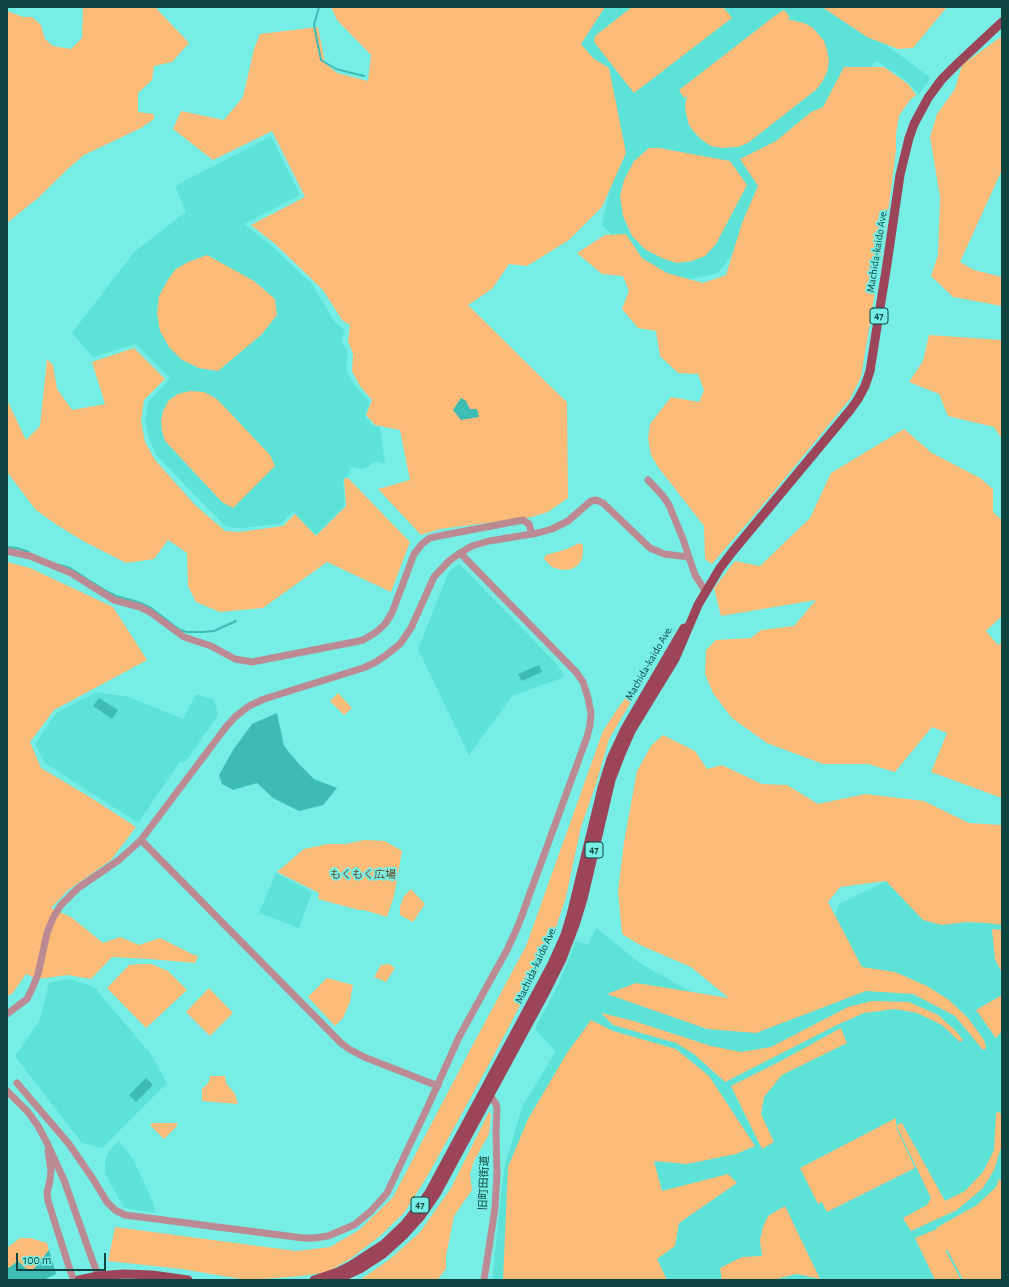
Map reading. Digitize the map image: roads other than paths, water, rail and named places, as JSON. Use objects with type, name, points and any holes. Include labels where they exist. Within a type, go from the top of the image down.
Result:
[{"type":"main road","name":"Machida-kaido Ave.","points":[[314,1280],[338,1272],[361,1260],[384,1244],[404,1225],[421,1204],[429,1193],[488,1092],[556,972],[569,943],[597,821],[615,768],[642,706],[675,659],[698,605],[720,568],[851,409],[863,390],[870,371],[900,175],[914,124],[928,98],[942,79],[1002,22]]},
{"type":"main road","name":"Machida-kaido Ave.","points":[[336,1280],[360,1269],[382,1254],[398,1241],[417,1222],[436,1194],[488,1092]]},
{"type":"main road","points":[[79,1280],[138,1274],[188,1280]]},
{"type":"street","points":[[648,480],[669,505],[683,539],[695,575],[706,592]]},
{"type":"street","points":[[7,1014],[26,999],[32,989],[38,974],[47,933],[53,918],[61,905],[78,888],[119,860],[141,840],[235,717],[249,706],[264,699],[363,668],[385,656],[400,644],[411,628],[434,577],[449,561],[460,553],[475,545],[489,541],[552,529],[574,516],[591,501],[597,500],[603,503],[650,548],[664,554],[688,557]]},
{"type":"street","points":[[7,551],[30,556],[71,573],[110,598],[140,607],[150,612],[184,637],[211,646],[235,659],[252,662],[363,640],[375,633],[385,624],[392,613],[414,554],[422,544],[430,538],[523,520],[529,524],[532,534]]},
{"type":"street","points":[[16,1083],[69,1144],[107,1202],[115,1210],[125,1215],[302,1238],[315,1238],[328,1236],[354,1225],[370,1212],[387,1192],[438,1086],[459,1038],[507,950],[518,926],[589,730],[589,702],[586,691],[576,672],[460,553]]},
{"type":"street","points":[[141,840],[341,1043],[364,1057],[438,1086]]},
{"type":"street","points":[[7,1091],[28,1112],[38,1126],[47,1143],[64,1180],[99,1278]]},
{"type":"street","name":"旧町田街道","points":[[484,1280],[495,1208],[497,1174],[497,1109],[496,1104],[488,1092]]},
{"type":"street","points":[[47,1143],[50,1170],[50,1180],[47,1193],[48,1201],[74,1280]]},
{"type":"waterway","points":[[319,7],[314,25],[321,60],[336,69],[364,76]]},
{"type":"waterway","points":[[7,547],[17,548],[29,552]]},
{"type":"waterway","points":[[60,565],[70,568],[116,596],[138,602],[151,608],[180,630],[187,632],[214,631],[236,621]]},
{"type":"park label","name":"もくもく広場","points":[[363,875]]}]
